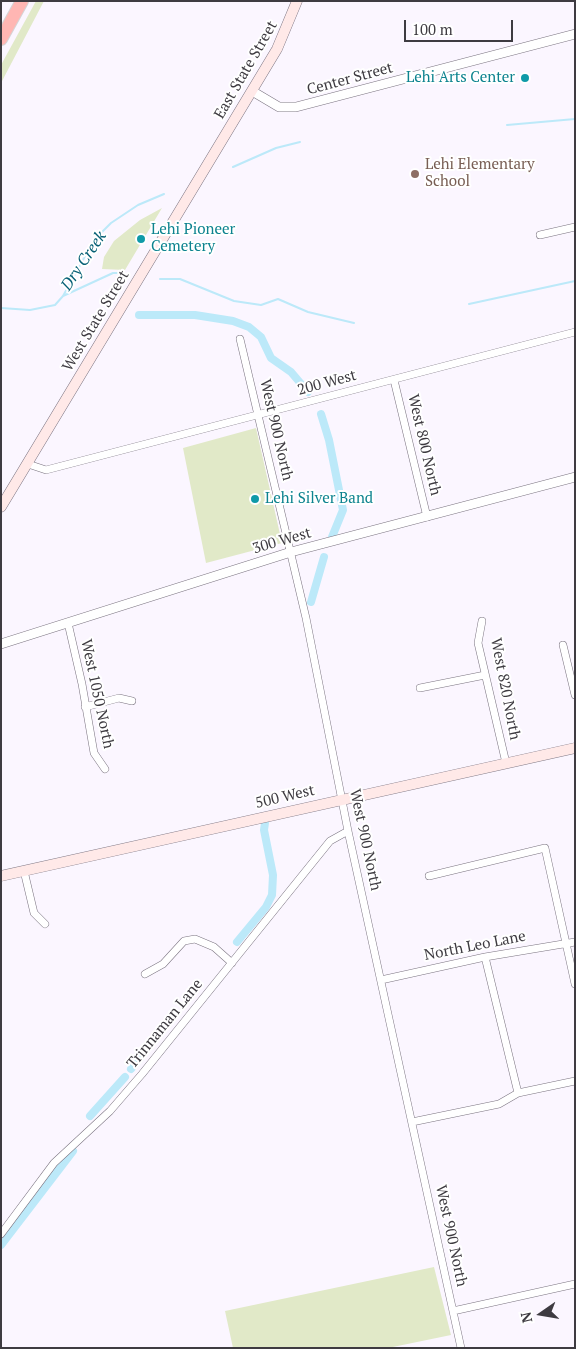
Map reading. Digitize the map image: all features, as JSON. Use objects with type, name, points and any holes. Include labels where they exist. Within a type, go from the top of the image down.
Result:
[{"type":"highway","points":[[1,40],[22,1]]},
{"type":"main road","name":"East State Street","points":[[215,151],[281,41],[298,1]]},
{"type":"main road","name":"West State Street","points":[[1,507],[215,151]]},
{"type":"main road","name":"500 West","points":[[1,876],[575,748]]},
{"type":"street","name":"Center Street","points":[[252,91],[279,107],[296,107],[575,34]]},
{"type":"street","points":[[540,235],[575,227]]},
{"type":"street","name":"200 West","points":[[28,464],[46,470],[575,332]]},
{"type":"street","name":"West 900 North","points":[[240,339],[291,552],[348,831],[461,1348]]},
{"type":"street","name":"West 800 North","points":[[394,380],[427,517]]},
{"type":"street","name":"300 West","points":[[1,644],[291,552],[575,477]]},
{"type":"street","name":"West 820 North","points":[[482,620],[478,642],[506,763]]},
{"type":"street","name":"West 1050 North","points":[[68,623],[82,684],[94,753],[105,769]]},
{"type":"street","points":[[563,645],[575,695]]},
{"type":"street","points":[[420,688],[485,675]]},
{"type":"street","points":[[85,707],[119,698],[132,701]]},
{"type":"street","name":"Trinnaman Lane","points":[[1,1234],[54,1163],[110,1111],[330,841],[348,831]]},
{"type":"street","points":[[429,876],[545,848],[575,984]]},
{"type":"street","points":[[24,871],[34,913],[45,924]]},
{"type":"street","points":[[145,974],[163,964],[184,941],[195,939],[214,948],[232,963]]},
{"type":"street","name":"North Leo Lane","points":[[381,980],[485,957],[575,942]]},
{"type":"street","points":[[485,957],[518,1093]]},
{"type":"street","points":[[412,1122],[499,1104],[518,1093],[575,1081]]},
{"type":"street","points":[[453,1311],[575,1284]]},
{"type":"green space","points":[[36,1],[44,1],[1,83],[1,65]]},
{"type":"green space","points":[[162,208],[125,270],[102,269],[104,257],[114,241],[140,220]]},
{"type":"green space","points":[[256,428],[282,543],[206,563],[183,448]]},
{"type":"green space","points":[[434,1267],[451,1335],[388,1348],[233,1348],[225,1311]]},
{"type":"waterway","name":"Dry Creek","points":[[507,125],[575,119]]},
{"type":"waterway","name":"Dry Creek","points":[[233,167],[276,148],[300,142]]},
{"type":"waterway","name":"Dry Creek","points":[[1,308],[30,310],[55,305],[63,296],[94,240],[111,223],[138,205],[164,194]]},
{"type":"waterway","points":[[63,296],[113,273],[122,273]]},
{"type":"waterway","points":[[160,279],[180,279],[234,301],[261,305],[278,299],[308,312],[354,323]]},
{"type":"waterway","points":[[469,304],[575,281]]},
{"type":"waterway","points":[[139,315],[195,315],[233,321],[249,327],[261,337],[271,358],[291,372],[308,392]]},
{"type":"waterway","points":[[321,414],[329,440],[343,510],[332,537]]},
{"type":"waterway","points":[[311,602],[324,557]]},
{"type":"waterway","points":[[237,942],[266,907],[272,895],[273,875],[264,830],[265,823]]},
{"type":"waterway","points":[[131,1069],[144,1053]]},
{"type":"waterway","points":[[90,1116],[125,1077]]},
{"type":"waterway","points":[[1,1245],[73,1151]]},
{"type":"place","name":"Lehi Arts Center","points":[[525,78]]},
{"type":"place","name":"Lehi Elementary School","points":[[415,174]]},
{"type":"place","name":"Lehi Pioneer Cemetery","points":[[141,239]]},
{"type":"place","name":"Lehi Silver Band","points":[[255,499]]}]
